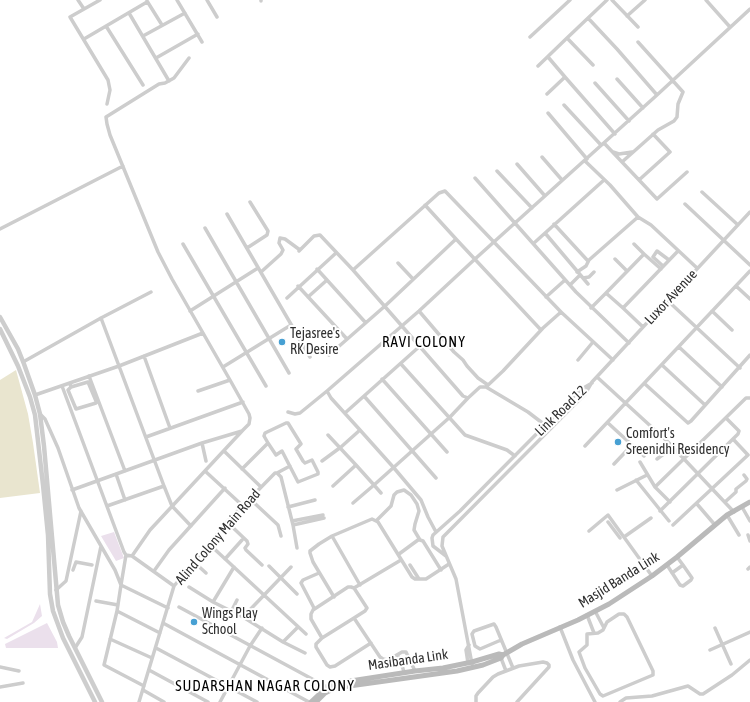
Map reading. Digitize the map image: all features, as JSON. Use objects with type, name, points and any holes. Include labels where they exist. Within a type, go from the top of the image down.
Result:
[{"type":"main road","name":"Masjid Banda Link","points":[[490,657],[499,654],[504,655],[522,644],[560,628],[609,604],[667,565],[727,515],[750,502]]},
{"type":"main road","points":[[350,683],[443,673],[504,655]]},
{"type":"main road","name":"Masibanda Link","points":[[310,702],[329,688],[404,672],[471,664],[490,657]]},
{"type":"main road","points":[[316,702],[329,688]]},
{"type":"street","points":[[78,0],[84,9]]},
{"type":"street","points":[[100,0],[70,17],[108,80],[110,90],[107,104]]},
{"type":"street","points":[[177,0],[202,42]]},
{"type":"street","points":[[207,0],[218,17]]},
{"type":"street","points":[[530,37],[570,0]]},
{"type":"street","points":[[538,66],[607,0]]},
{"type":"street","points":[[612,0],[638,27]]},
{"type":"street","points":[[627,16],[645,0]]},
{"type":"street","points":[[706,0],[730,27]]},
{"type":"street","points":[[84,39],[147,1],[162,26]]},
{"type":"street","points":[[288,412],[295,414],[300,413],[402,326],[562,180],[658,95],[750,9]]},
{"type":"street","points":[[129,13],[170,81]]},
{"type":"street","points":[[143,36],[185,13]]},
{"type":"street","points":[[588,18],[658,95]]},
{"type":"street","points":[[106,26],[142,85]]},
{"type":"street","points":[[156,58],[198,34]]},
{"type":"street","points":[[567,38],[593,65]]},
{"type":"street","points":[[622,162],[663,126],[674,121],[677,117],[678,104],[683,92],[638,42]]},
{"type":"street","points":[[548,57],[615,134]]},
{"type":"street","points":[[132,556],[150,530],[249,424],[250,418],[243,402],[190,311],[158,252],[110,135],[106,117],[159,84],[165,84],[170,81],[189,58]]},
{"type":"street","points":[[547,94],[565,77]]},
{"type":"street","points":[[617,79],[643,108]]},
{"type":"street","points":[[595,83],[629,121]]},
{"type":"street","points":[[564,105],[602,144],[612,151],[619,154],[633,152]]},
{"type":"street","points":[[548,113],[586,160],[638,217],[651,225],[697,268]]},
{"type":"street","points":[[639,180],[670,152],[653,134]]},
{"type":"street","points":[[612,151],[657,199],[687,172]]},
{"type":"street","points":[[542,157],[562,180]]},
{"type":"street","points":[[517,164],[545,196]]},
{"type":"street","points":[[0,229],[123,166]]},
{"type":"street","points":[[498,171],[532,208]]},
{"type":"street","points":[[475,178],[570,285],[592,308],[629,342]]},
{"type":"street","points":[[534,243],[604,180]]},
{"type":"street","points":[[352,270],[439,193],[445,192],[546,297],[613,360]]},
{"type":"street","points":[[702,192],[738,226]]},
{"type":"street","points":[[247,248],[267,236],[268,231],[250,202]]},
{"type":"street","points":[[685,204],[750,265]]},
{"type":"street","points":[[425,205],[540,330]]},
{"type":"street","name":"Luxor Avenue","points":[[592,382],[750,212]]},
{"type":"street","points":[[227,214],[310,357]]},
{"type":"street","points":[[577,272],[586,266],[588,261],[638,217]]},
{"type":"street","points":[[554,224],[588,261]]},
{"type":"street","points":[[205,228],[289,373]]},
{"type":"street","points":[[545,233],[588,284]]},
{"type":"street","points":[[190,311],[236,282],[260,270],[282,252],[279,242],[280,238],[285,239],[299,250],[314,236],[320,235],[385,306],[463,396],[468,398]]},
{"type":"street","points":[[328,355],[385,306],[456,239]]},
{"type":"street","points":[[183,244],[266,386]]},
{"type":"street","points":[[634,244],[644,254],[662,267]]},
{"type":"street","points":[[662,267],[653,257],[657,251],[668,260]]},
{"type":"street","points":[[623,308],[678,251]]},
{"type":"street","points":[[287,298],[298,286],[336,253]]},
{"type":"street","points":[[592,308],[644,254]]},
{"type":"street","points":[[615,259],[627,271]]},
{"type":"street","points":[[398,263],[413,280]]},
{"type":"street","points":[[317,269],[365,322]]},
{"type":"street","points":[[570,285],[582,277],[589,277],[594,272]]},
{"type":"street","points":[[585,446],[750,272]]},
{"type":"street","points":[[308,297],[326,280]]},
{"type":"street","points":[[546,297],[566,280]]},
{"type":"street","points":[[298,286],[347,339]]},
{"type":"street","points":[[736,286],[750,299]]},
{"type":"street","points":[[23,362],[151,292]]},
{"type":"street","points":[[606,293],[643,327]]},
{"type":"street","points":[[667,300],[740,368]]},
{"type":"street","points":[[419,311],[478,378],[487,386],[528,412],[545,426]]},
{"type":"street","points":[[712,311],[732,330]]},
{"type":"street","points":[[353,503],[450,417],[480,387],[487,386],[503,371],[540,330],[561,312]]},
{"type":"street","points":[[0,317],[23,362],[40,414],[58,605],[63,622],[102,702]]},
{"type":"street","points":[[101,318],[172,506],[191,526]]},
{"type":"street","points":[[223,367],[291,325]]},
{"type":"street","points":[[0,329],[18,366],[35,415],[48,535],[50,594],[52,607],[63,638],[95,702]]},
{"type":"street","points":[[35,395],[82,381],[89,376],[119,366],[203,333]]},
{"type":"street","points":[[578,360],[593,342]]},
{"type":"street","points":[[344,413],[420,346]]},
{"type":"street","points":[[679,347],[722,386]]},
{"type":"street","points":[[644,384],[688,422],[691,421],[740,368],[750,355]]},
{"type":"street","points":[[144,356],[170,428]]},
{"type":"street","points":[[401,364],[465,435],[506,450],[514,456]]},
{"type":"street","points":[[662,365],[705,405]]},
{"type":"street","points":[[89,376],[125,471]]},
{"type":"street","points":[[598,377],[673,447],[734,512]]},
{"type":"street","points":[[382,379],[447,452]]},
{"type":"street","points":[[198,391],[230,380]]},
{"type":"street","points":[[71,385],[68,390],[76,408],[96,403],[89,382],[82,381]]},
{"type":"street","name":"Link Road 12","points":[[446,556],[437,550],[432,542],[432,538],[436,532],[460,511],[580,390],[592,382]]},
{"type":"street","name":"Link Road 12","points":[[471,664],[466,650],[469,645],[456,579],[442,546],[443,537],[580,399],[592,382]]},
{"type":"street","points":[[62,386],[122,548],[126,555],[117,611],[104,665],[164,702]]},
{"type":"street","points":[[327,391],[331,398],[421,500],[427,516],[436,532]]},
{"type":"street","points":[[364,396],[436,478]]},
{"type":"street","points":[[655,487],[746,398],[750,398]]},
{"type":"street","points":[[146,437],[243,402]]},
{"type":"street","points":[[35,415],[40,414]]},
{"type":"street","points":[[40,414],[45,420],[58,448],[72,490],[81,511],[115,570],[121,584],[168,608]]},
{"type":"street","points":[[660,511],[733,439],[739,431],[726,418]]},
{"type":"street","points":[[288,423],[301,444],[296,450],[302,462],[305,463],[312,460],[318,472],[315,476],[299,483],[282,451],[276,455],[268,443],[264,436],[265,434],[288,423]]},
{"type":"street","points":[[608,423],[644,456]]},
{"type":"street","points":[[72,490],[202,443],[243,430]]},
{"type":"street","points":[[322,461],[341,448],[360,430]]},
{"type":"street","points":[[328,434],[381,493]]},
{"type":"street","points":[[673,525],[748,455],[733,439]]},
{"type":"street","points":[[202,443],[206,460]]},
{"type":"street","points":[[242,469],[268,443]]},
{"type":"street","points":[[614,464],[632,445]]},
{"type":"street","points":[[657,459],[673,447]]},
{"type":"street","points":[[224,451],[261,487]]},
{"type":"street","points":[[640,462],[655,487],[670,502]]},
{"type":"street","points":[[333,486],[356,464]]},
{"type":"street","name":"Alind Colony Main Road","points":[[139,702],[174,586],[249,498],[278,474],[291,466]]},
{"type":"street","points":[[205,471],[243,506]]},
{"type":"street","points":[[116,474],[125,500]]},
{"type":"street","points":[[278,474],[288,507],[297,548]]},
{"type":"street","points":[[617,490],[647,475]]},
{"type":"street","points":[[725,502],[736,492],[736,489],[746,481],[747,479],[744,475]]},
{"type":"street","points":[[636,480],[669,521]]},
{"type":"street","points":[[107,506],[164,486]]},
{"type":"street","points":[[154,572],[169,550],[225,488]]},
{"type":"street","points":[[377,520],[391,506],[394,495],[401,490],[406,491],[411,495],[419,509],[418,517],[414,524],[414,530],[420,540],[423,541],[441,570]]},
{"type":"street","points":[[249,498],[278,525],[281,536]]},
{"type":"street","points":[[288,507],[315,500]]},
{"type":"street","points":[[697,504],[715,525]]},
{"type":"street","points":[[742,507],[750,521]]},
{"type":"street","points":[[419,509],[425,509]]},
{"type":"street","points":[[56,591],[66,582],[81,511]]},
{"type":"street","points":[[589,531],[608,515],[620,538]]},
{"type":"street","points":[[727,515],[739,535]]},
{"type":"street","points":[[292,523],[324,516]]},
{"type":"street","points":[[418,517],[427,516]]},
{"type":"street","points":[[624,537],[651,518]]},
{"type":"street","points":[[334,597],[319,572],[310,551],[318,544],[332,536],[372,519],[377,520]]},
{"type":"street","points":[[377,520],[414,579],[426,578],[450,564]]},
{"type":"street","points":[[610,521],[624,537],[652,576]]},
{"type":"street","points":[[228,522],[248,543],[246,550],[262,565]]},
{"type":"street","points":[[748,535],[750,541]]},
{"type":"street","points":[[332,536],[360,585]]},
{"type":"street","points":[[225,559],[242,540]]},
{"type":"street","points":[[399,554],[420,540]]},
{"type":"street","points":[[209,544],[306,634]]},
{"type":"street","points":[[75,648],[82,637],[101,546]]},
{"type":"street","points":[[126,555],[132,556],[174,586]]},
{"type":"street","points":[[667,565],[680,585],[682,586],[691,580],[692,578],[676,557]]},
{"type":"street","points":[[313,610],[348,587],[354,588],[360,585],[401,560]]},
{"type":"street","points":[[70,561],[92,565]]},
{"type":"street","points":[[69,566],[74,568],[76,562]]},
{"type":"street","points":[[194,563],[206,573]]},
{"type":"street","points":[[410,565],[419,579]]},
{"type":"street","points":[[672,573],[683,565]]},
{"type":"street","points":[[269,566],[297,594]]},
{"type":"street","points":[[243,617],[291,567]]},
{"type":"street","points":[[213,602],[234,568]]},
{"type":"street","points":[[319,572],[304,580],[301,584],[314,608],[311,614],[311,619],[322,638]]},
{"type":"street","points":[[189,587],[213,602],[232,610],[283,642],[305,653]]},
{"type":"street","points":[[354,588],[367,608],[365,611],[322,638],[316,644],[316,647],[327,665],[330,667],[335,666],[371,643]]},
{"type":"street","points":[[232,610],[237,600]]},
{"type":"street","points":[[96,601],[118,605]]},
{"type":"street","points":[[179,607],[329,688]]},
{"type":"street","points":[[117,611],[160,633]]},
{"type":"street","points":[[595,611],[604,628]]},
{"type":"street","points":[[619,614],[624,614],[653,671],[653,675],[603,696],[600,694],[579,654],[579,650],[587,644],[587,634],[594,633],[598,633],[604,628],[611,618],[619,614]]},
{"type":"street","points":[[588,615],[594,633]]},
{"type":"street","points":[[354,618],[383,659],[388,660],[402,652],[406,652],[415,671]]},
{"type":"street","points":[[163,623],[310,702]]},
{"type":"street","points":[[501,640],[480,648],[475,646],[472,634],[474,631],[494,624],[496,626],[501,640],[506,671]]},
{"type":"street","points":[[283,642],[298,627]]},
{"type":"street","points":[[220,702],[250,646],[262,628]]},
{"type":"street","points":[[560,628],[573,660],[595,702]]},
{"type":"street","points":[[715,628],[731,664]]},
{"type":"street","points":[[710,650],[749,633],[750,638]]},
{"type":"street","points":[[110,639],[152,658]]},
{"type":"street","points":[[156,648],[257,702]]},
{"type":"street","points":[[397,655],[400,659],[404,672]]},
{"type":"street","points":[[504,655],[513,668]]},
{"type":"street","points":[[620,702],[626,698],[652,696],[688,686],[700,694],[703,694],[732,675],[750,660]]},
{"type":"street","points":[[476,702],[476,696],[493,677],[513,668],[543,662],[547,663],[549,665],[517,702]]},
{"type":"street","points":[[0,667],[19,671]]},
{"type":"street","points":[[149,670],[208,702]]},
{"type":"street","points":[[0,687],[23,683]]},
{"type":"shaded area","points":[[16,370],[28,414],[40,493],[0,498],[0,380]]},
{"type":"shaded area","points":[[114,532],[124,558],[116,561],[101,536]]},
{"type":"shaded area","points":[[40,604],[42,616],[34,623],[7,639],[4,638],[32,622]]},
{"type":"shaded area","points":[[47,623],[57,642],[58,648],[6,648],[5,644]]},
{"type":"place","name":"Tejasree's RK Desire","points":[[282,342]]},
{"type":"place","name":"Comfort's Sreenidhi Residency","points":[[618,442]]},
{"type":"place","name":"Wings Play School","points":[[194,622]]},
{"type":"district","name":"RAVI COLONY","points":[[424,342]]},
{"type":"district","name":"SUDARSHAN NAGAR COLONY","points":[[265,686]]}]
